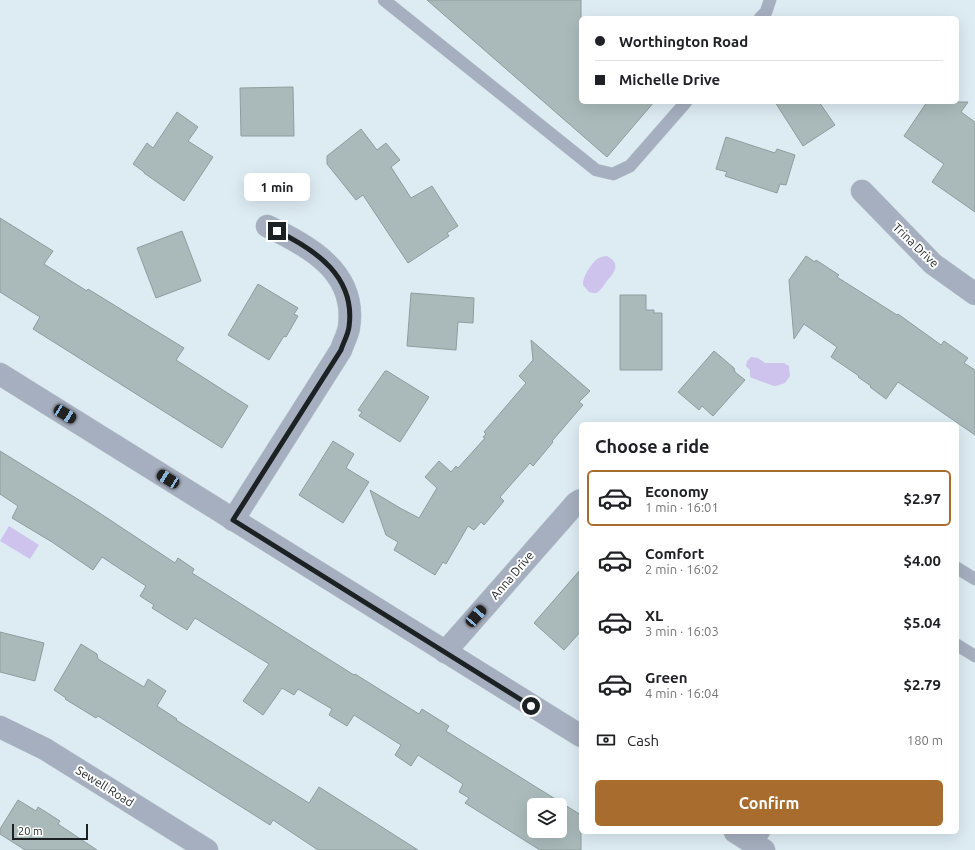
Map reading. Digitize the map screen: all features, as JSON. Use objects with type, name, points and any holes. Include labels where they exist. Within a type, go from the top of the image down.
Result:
[{"type":"street","name":"Trina Drive","points":[[862,191],[933,264],[975,294]]},
{"type":"street","points":[[233,520],[341,350],[349,328],[350,303],[335,272],[322,257],[267,226]]},
{"type":"street","points":[[0,374],[579,735]]},
{"type":"street","name":"Anna Drive","points":[[445,652],[579,501]]},
{"type":"street","name":"Sewell Road","points":[[0,727],[45,749],[207,850]]},
{"type":"street","points":[[740,834],[761,842]]},
{"type":"lane","points":[[384,0],[596,170],[613,174],[630,166],[684,104]]},
{"type":"lane","points":[[762,16],[766,12],[770,0]]},
{"type":"lane","points":[[959,569],[975,579]]},
{"type":"lane","points":[[959,646],[975,656]]},
{"type":"shaded area","points":[[607,256],[614,262],[614,272],[597,293],[589,292],[583,285],[585,275],[597,259]]},
{"type":"shaded area","points":[[751,357],[758,358],[765,363],[784,363],[789,366],[790,376],[785,383],[775,386],[751,378],[750,370],[746,366],[747,361]]},
{"type":"shaded area","points":[[9,526],[39,545],[30,559],[0,541]]},
{"type":"building","points":[[427,0],[581,0],[581,16],[579,16],[579,104],[652,104],[607,157]]},
{"type":"building","points":[[293,87],[294,136],[241,136],[240,88]]},
{"type":"building","points":[[959,102],[968,102],[961,112],[975,122],[975,212],[932,182],[944,164],[904,136],[926,104],[959,104]]},
{"type":"building","points":[[776,104],[820,104],[835,125],[803,146]]},
{"type":"building","points":[[177,112],[198,127],[188,141],[213,157],[184,201],[133,164],[147,143],[153,148]]},
{"type":"building","points":[[361,129],[377,150],[386,143],[400,160],[391,167],[411,198],[432,186],[458,226],[447,233],[449,236],[408,263],[363,195],[356,200],[327,164],[327,156]]},
{"type":"building","points":[[726,137],[775,153],[777,149],[795,155],[786,185],[780,184],[777,193],[725,176],[727,172],[716,169]]},
{"type":"building","points":[[0,218],[53,251],[44,264],[87,291],[88,289],[184,348],[176,360],[248,406],[222,448],[33,329],[40,317],[0,292]]},
{"type":"building","points":[[182,231],[201,281],[156,298],[137,248]]},
{"type":"building","points":[[806,256],[815,262],[816,260],[839,275],[837,277],[897,315],[898,314],[941,345],[944,341],[968,358],[964,363],[975,370],[975,435],[959,424],[959,422],[956,422],[898,382],[886,399],[858,377],[859,376],[831,357],[837,347],[804,324],[794,339],[789,280]]},
{"type":"building","points":[[258,284],[298,308],[294,314],[298,316],[286,337],[284,336],[269,360],[228,335]]},
{"type":"building","points":[[411,293],[474,298],[473,323],[458,322],[456,350],[407,346]]},
{"type":"building","points":[[620,295],[646,295],[646,310],[654,310],[654,313],[662,313],[662,370],[620,370]]},
{"type":"building","points":[[531,340],[590,391],[579,402],[583,405],[533,466],[530,463],[500,497],[504,501],[484,525],[481,522],[474,530],[468,526],[446,564],[443,562],[435,575],[394,550],[398,542],[386,535],[370,490],[419,518],[437,488],[425,477],[439,461],[451,472],[456,466],[458,468],[485,438],[483,437],[486,434],[484,432],[526,383],[519,376],[533,360]]},
{"type":"building","points":[[714,351],[734,368],[735,372],[745,380],[713,416],[702,406],[699,410],[678,392]]},
{"type":"building","points":[[385,371],[429,397],[400,442],[359,416],[362,412],[358,410]]},
{"type":"building","points":[[333,441],[354,454],[346,468],[369,482],[343,523],[299,495]]},
{"type":"building","points":[[0,451],[92,508],[175,563],[178,558],[194,569],[192,573],[354,675],[355,674],[419,714],[422,709],[449,726],[446,731],[554,798],[527,798],[527,838],[567,838],[567,806],[579,814],[581,850],[540,850],[465,803],[469,798],[459,792],[463,784],[418,755],[411,766],[395,755],[401,745],[354,715],[347,726],[329,715],[332,709],[298,689],[294,695],[282,688],[263,715],[243,701],[269,664],[195,618],[187,630],[152,608],[154,605],[140,596],[146,586],[102,557],[93,570],[52,542],[12,518],[18,506],[0,494]]},
{"type":"building","points":[[579,571],[579,633],[564,650],[534,623]]},
{"type":"building","points":[[0,632],[44,643],[35,681],[0,672]]},
{"type":"building","points":[[81,644],[97,654],[98,659],[144,687],[148,679],[166,691],[157,706],[177,719],[176,720],[309,803],[319,787],[418,850],[318,850],[273,820],[270,825],[98,716],[96,718],[65,699],[66,698],[54,690]]},
{"type":"building","points":[[18,800],[36,811],[38,807],[60,821],[58,824],[97,850],[25,850],[0,834],[0,829]]},
{"type":"route","points":[[277,231],[322,257],[335,272],[350,303],[349,328],[341,350],[233,520],[531,706]]}]
